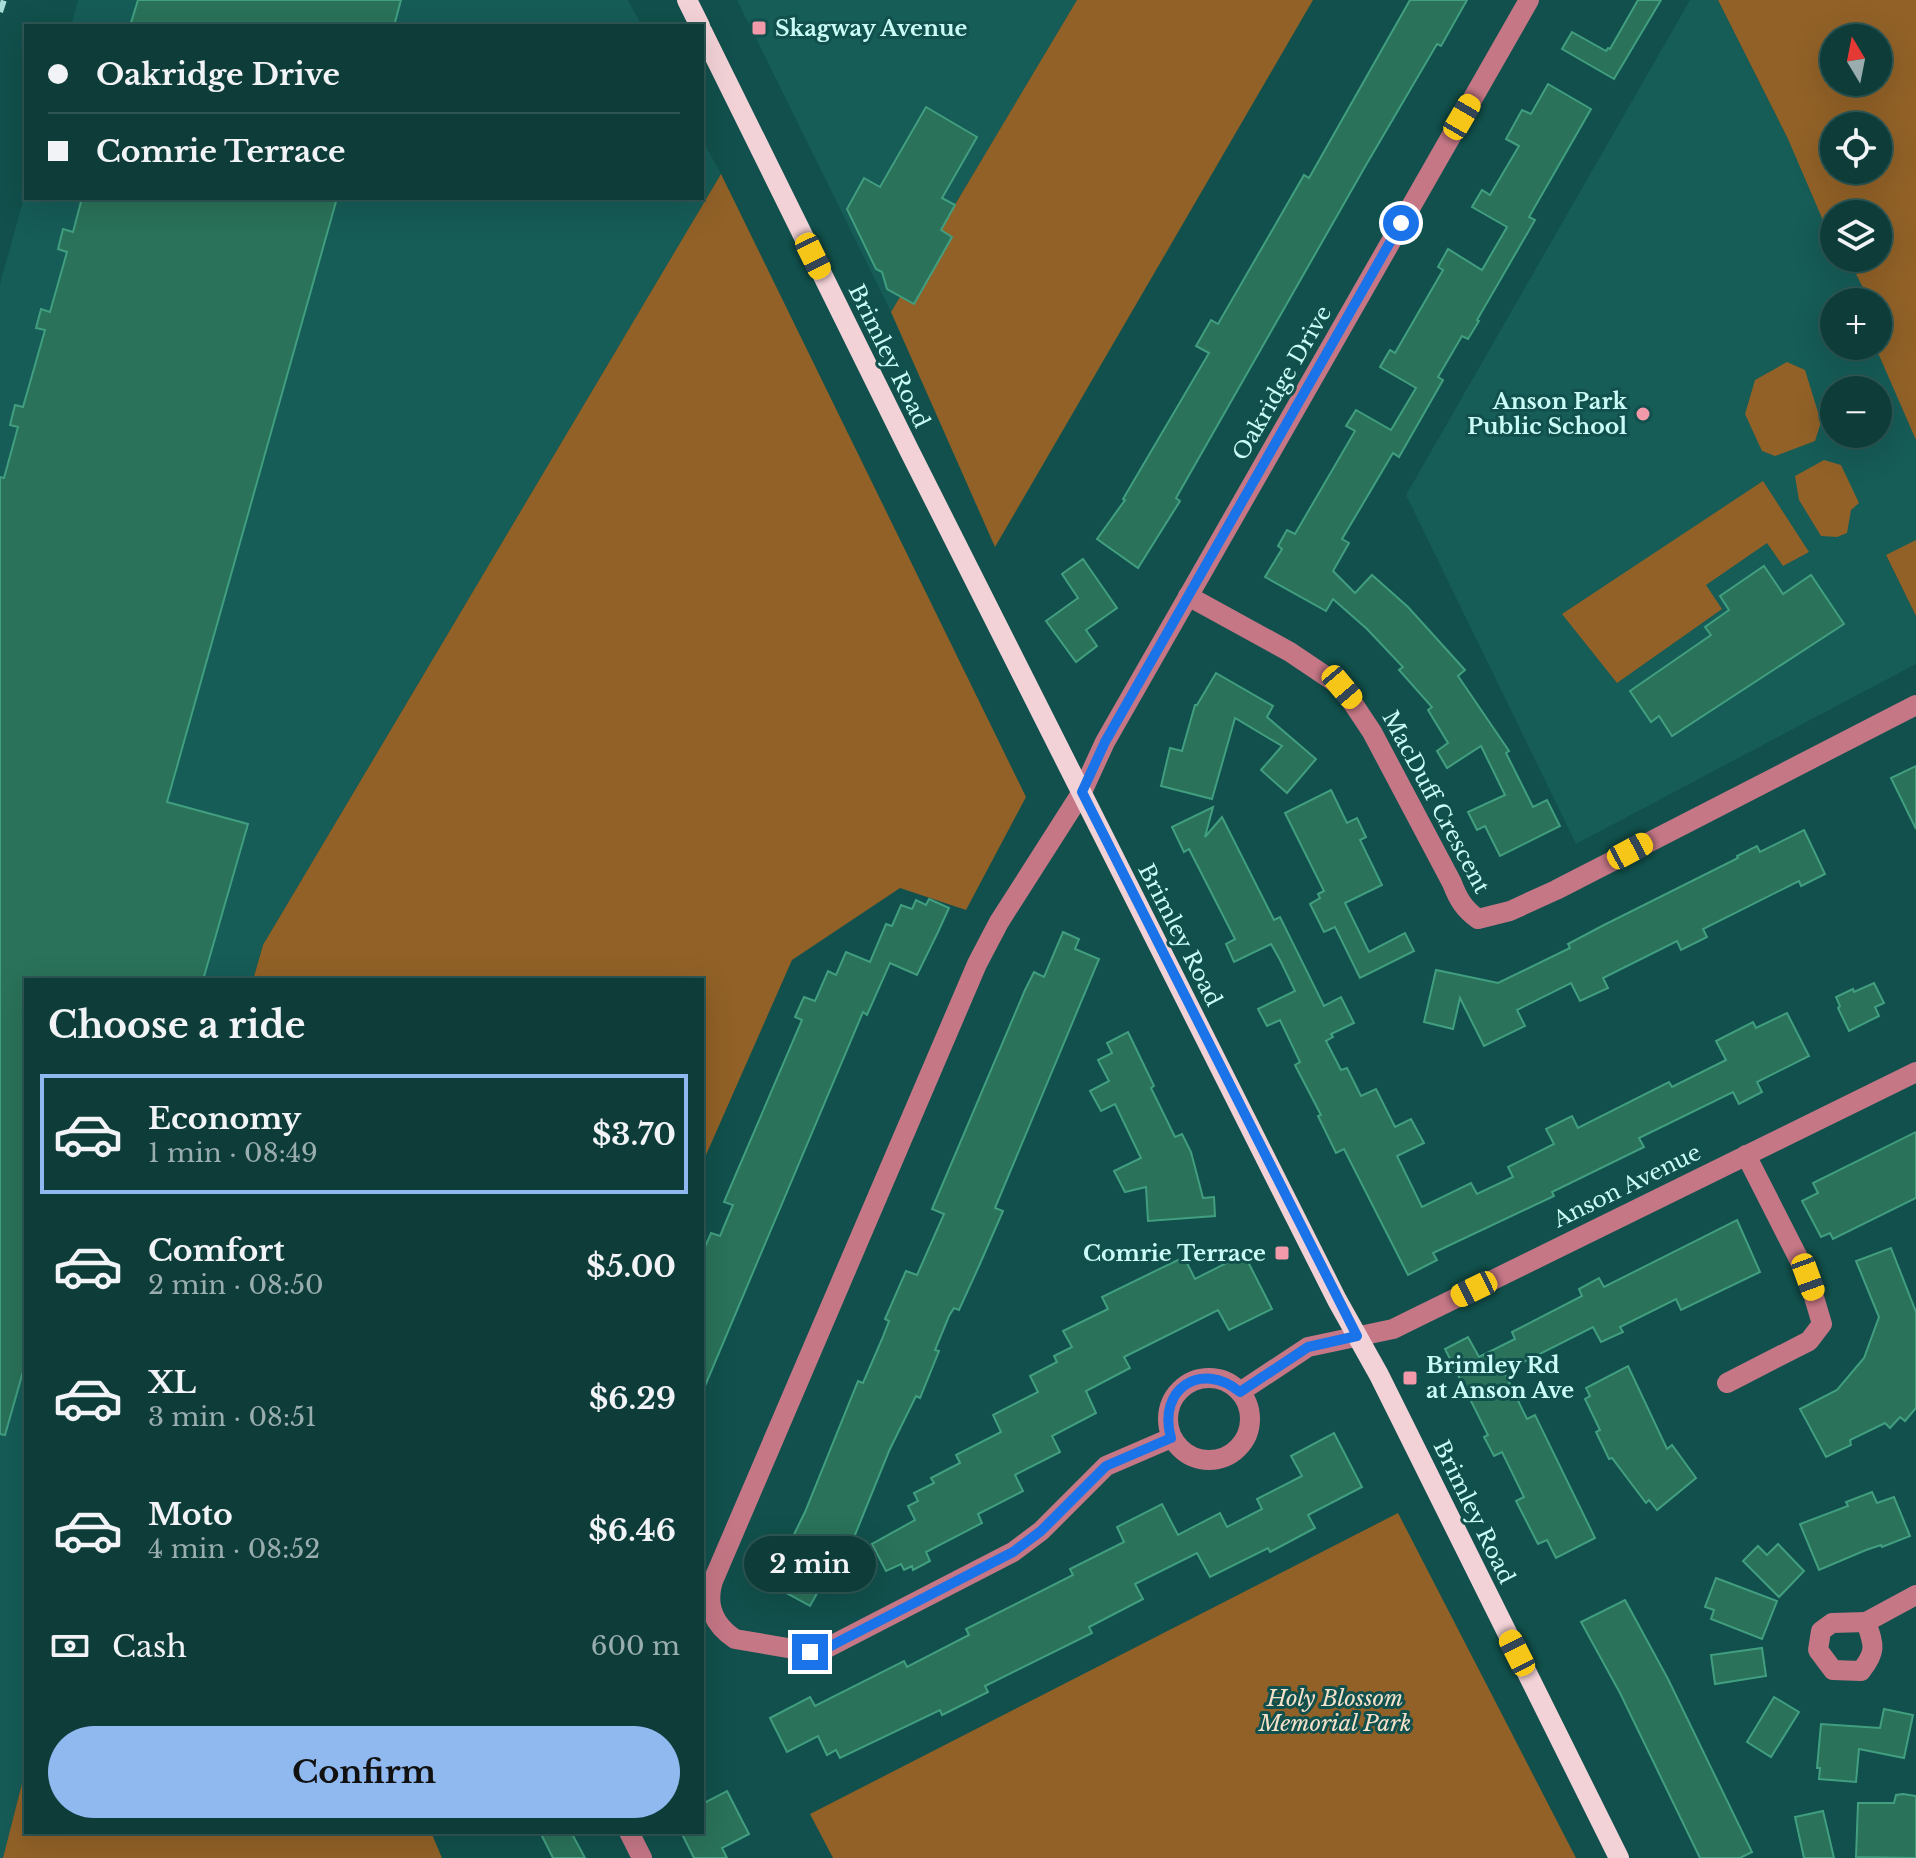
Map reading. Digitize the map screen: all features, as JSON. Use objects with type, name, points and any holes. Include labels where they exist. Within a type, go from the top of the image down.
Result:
[{"type":"main road","name":"Brimley Road","points":[[687,0],[699,24]]},
{"type":"main road","name":"Brimley Road","points":[[704,34],[1619,1858]]},
{"type":"street","name":"Oakridge Drive","points":[[1082,792],[1105,742],[1529,0]]},
{"type":"street","name":"MacDuff Crescent","points":[[1188,596],[1290,652],[1342,687],[1372,732],[1458,899],[1466,911],[1478,919],[1510,911],[1556,890],[1916,705]]},
{"type":"street","points":[[1082,792],[999,922],[977,964],[713,1581],[710,1599],[714,1617],[725,1632],[735,1639],[817,1653],[1013,1552],[1041,1531],[1106,1466],[1171,1438]]},
{"type":"street","name":"Anson Avenue","points":[[1357,1336],[1393,1329],[1916,1072]]},
{"type":"street","points":[[1727,1383],[1809,1341],[1822,1324],[1808,1277],[1746,1155]]},
{"type":"street","points":[[1240,1392],[1308,1347],[1357,1336]]},
{"type":"street","points":[[1215,1378],[1229,1383],[1240,1392],[1248,1405],[1250,1421],[1247,1436],[1238,1449],[1210,1461],[1194,1458],[1181,1450],[1171,1438],[1167,1423],[1168,1408],[1175,1395],[1186,1385],[1199,1379],[1215,1378]]},
{"type":"street","points":[[1866,1622],[1916,1595]]},
{"type":"street","points":[[630,1834],[642,1858]]},
{"type":"shaded area","points":[[78,0],[628,0],[641,24],[72,24]]},
{"type":"shaded area","points":[[737,0],[1077,0],[891,312]]},
{"type":"shaded area","name":"Anson Park Public School","points":[[1690,0],[1718,0],[1820,203],[1820,272],[1855,272],[1863,288],[1820,288],[1820,360],[1889,360],[1916,393],[1916,540],[1886,556],[1916,616],[1916,664],[1576,844],[1406,495]]},
{"type":"shaded area","points":[[704,143],[721,174],[263,945],[254,978],[24,978],[24,1776],[3,1858],[0,1858],[0,284],[24,197],[24,200],[704,200]]},
{"type":"green space","points":[[1077,0],[1313,0],[995,547],[891,312]]},
{"type":"green space","points":[[1718,0],[1916,0],[1916,440],[1892,385],[1892,376],[1888,376],[1881,360],[1892,360],[1892,288],[1863,288],[1855,272],[1892,272],[1892,200],[1820,200],[1820,213],[1788,139]]},
{"type":"green space","points":[[721,174],[1026,797],[966,910],[900,888],[792,960],[704,1159],[704,978],[254,978],[263,945]]},
{"type":"green space","points":[[1787,362],[1805,370],[1820,419],[1815,441],[1775,456],[1762,451],[1745,414],[1755,380]]},
{"type":"green space","points":[[1824,460],[1841,465],[1859,503],[1851,510],[1847,533],[1837,537],[1821,536],[1799,500],[1795,476]]},
{"type":"green space","points":[[1763,481],[1809,552],[1783,566],[1767,543],[1706,585],[1722,609],[1617,683],[1562,614]]},
{"type":"green space","points":[[1916,540],[1916,616],[1886,555]]},
{"type":"green space","name":"Holy Blossom Memorial Park","points":[[1398,1513],[1576,1858],[833,1858],[810,1814]]},
{"type":"green space","points":[[24,1776],[24,1834],[432,1834],[442,1858],[3,1858]]},
{"type":"building","points":[[138,0],[401,0],[395,24],[131,24]]},
{"type":"building","points":[[1410,0],[1467,0],[1441,46],[1437,44],[1366,165],[1176,498],[1180,501],[1138,568],[1097,539],[1125,500],[1209,353],[1196,346],[1211,320],[1218,324],[1304,175],[1309,178]]},
{"type":"building","points":[[1638,0],[1661,0],[1614,79],[1562,49],[1572,32],[1606,51],[1610,49]]},
{"type":"building","points":[[1548,84],[1591,109],[1529,217],[1535,220],[1479,321],[1468,339],[1462,336],[1438,377],[1443,380],[1399,457],[1393,453],[1342,539],[1349,543],[1333,571],[1355,593],[1372,575],[1408,607],[1465,670],[1458,676],[1509,751],[1506,753],[1533,807],[1547,800],[1560,826],[1500,856],[1485,826],[1477,830],[1468,812],[1505,795],[1481,746],[1447,768],[1437,751],[1448,743],[1428,710],[1432,707],[1399,670],[1403,667],[1367,629],[1333,599],[1326,611],[1265,577],[1282,549],[1278,546],[1287,530],[1295,534],[1355,431],[1346,426],[1356,410],[1391,430],[1416,388],[1380,367],[1390,350],[1395,353],[1443,270],[1438,267],[1448,249],[1482,270],[1507,227],[1472,207],[1482,190],[1490,195],[1519,146],[1506,139],[1522,110],[1531,114]]},
{"type":"building","points":[[926,107],[977,137],[942,198],[955,205],[941,230],[952,237],[914,304],[887,289],[882,272],[876,269],[847,209],[864,178],[880,187]]},
{"type":"building","points":[[81,200],[336,200],[167,802],[248,824],[204,978],[24,978],[24,1368],[5,1435],[0,1434],[0,477],[4,478],[18,427],[10,425],[15,405],[23,407],[45,330],[36,328],[41,309],[50,312],[67,252],[58,249],[63,229],[73,232]]},
{"type":"building","points":[[1083,559],[1117,608],[1086,630],[1097,646],[1076,662],[1046,621],[1078,598],[1062,574]]},
{"type":"building","points":[[1764,566],[1783,594],[1811,575],[1844,624],[1672,736],[1659,716],[1651,722],[1630,691],[1711,635],[1705,627],[1729,610],[1720,596]]},
{"type":"building","points":[[1216,673],[1273,706],[1267,717],[1316,759],[1287,793],[1261,770],[1282,746],[1235,718],[1212,799],[1161,786],[1170,748],[1182,751],[1195,705]]},
{"type":"building","points":[[1916,766],[1916,829],[1891,778]]},
{"type":"building","points":[[1331,790],[1347,823],[1357,818],[1366,837],[1360,840],[1382,885],[1345,903],[1369,952],[1405,933],[1414,951],[1360,978],[1335,927],[1324,932],[1310,904],[1320,898],[1318,894],[1324,891],[1285,813]]},
{"type":"building","points":[[1213,807],[1205,837],[1222,817],[1274,920],[1280,917],[1324,1006],[1341,997],[1354,1023],[1331,1034],[1333,1037],[1326,1041],[1341,1070],[1347,1068],[1361,1096],[1376,1089],[1395,1127],[1411,1119],[1424,1143],[1397,1156],[1422,1207],[1471,1183],[1477,1194],[1513,1177],[1508,1167],[1554,1144],[1546,1129],[1572,1116],[1578,1128],[1669,1082],[1672,1087],[1726,1060],[1716,1041],[1753,1022],[1756,1028],[1787,1013],[1809,1056],[1757,1082],[1762,1092],[1739,1104],[1733,1092],[1639,1138],[1644,1147],[1552,1192],[1554,1196],[1433,1253],[1437,1260],[1408,1275],[1344,1149],[1336,1153],[1318,1116],[1321,1115],[1295,1065],[1300,1062],[1280,1020],[1267,1026],[1258,1009],[1295,991],[1280,960],[1271,944],[1234,962],[1226,944],[1235,939],[1189,849],[1184,852],[1172,827]]},
{"type":"building","points":[[1804,830],[1825,874],[1801,886],[1799,881],[1703,929],[1707,937],[1681,950],[1677,941],[1603,978],[1608,988],[1580,1001],[1571,983],[1517,1010],[1525,1026],[1484,1046],[1460,998],[1453,1029],[1424,1022],[1436,970],[1498,983],[1570,948],[1568,944],[1757,846],[1760,852]]},
{"type":"building","points":[[929,899],[949,908],[917,975],[890,963],[867,1015],[863,1012],[704,1388],[704,1249],[711,1233],[720,1236],[733,1205],[724,1202],[802,1020],[795,1017],[804,997],[815,1001],[828,971],[836,975],[846,952],[870,962],[886,924],[892,926],[901,905],[912,909],[916,900],[926,905]]},
{"type":"building","points":[[1063,932],[1079,939],[1075,949],[1099,959],[995,1208],[1003,1211],[979,1266],[959,1310],[954,1308],[949,1316],[920,1398],[916,1396],[889,1451],[840,1572],[831,1568],[810,1606],[781,1590],[790,1573],[778,1567],[805,1512],[858,1381],[863,1383],[889,1321],[885,1319],[906,1271],[917,1275],[944,1214],[932,1209],[1025,990],[1034,972],[1044,977]]},
{"type":"building","points":[[1874,983],[1884,1003],[1875,1007],[1879,1016],[1849,1031],[1836,997]]},
{"type":"building","points":[[1128,1032],[1175,1137],[1182,1134],[1191,1152],[1203,1198],[1214,1197],[1215,1216],[1148,1221],[1146,1187],[1125,1192],[1114,1171],[1141,1158],[1115,1104],[1101,1111],[1090,1091],[1109,1081],[1098,1060],[1112,1053],[1107,1043]]},
{"type":"building","points":[[1916,1132],[1916,1198],[1833,1239],[1830,1233],[1821,1237],[1802,1201],[1818,1193],[1813,1183]]},
{"type":"building","points":[[1737,1220],[1760,1272],[1681,1310],[1676,1299],[1620,1327],[1623,1332],[1601,1342],[1593,1327],[1504,1372],[1527,1419],[1535,1415],[1595,1538],[1556,1558],[1547,1540],[1538,1544],[1516,1501],[1524,1497],[1502,1452],[1494,1456],[1484,1437],[1488,1435],[1445,1349],[1468,1337],[1479,1357],[1515,1339],[1512,1332],[1582,1296],[1579,1289],[1599,1278],[1604,1287]]},
{"type":"building","points":[[1891,1248],[1916,1312],[1916,1408],[1905,1421],[1900,1417],[1890,1428],[1885,1423],[1850,1440],[1851,1445],[1826,1457],[1800,1409],[1837,1390],[1864,1358],[1879,1317],[1856,1261]]},
{"type":"building","points":[[1244,1254],[1272,1309],[1229,1330],[1218,1310],[1124,1357],[1130,1368],[1086,1391],[1096,1413],[1052,1436],[1060,1452],[1015,1475],[1023,1491],[978,1514],[982,1523],[926,1552],[930,1561],[913,1570],[912,1566],[904,1570],[901,1564],[886,1571],[872,1544],[915,1520],[908,1506],[918,1501],[914,1493],[934,1483],[931,1478],[960,1463],[956,1455],[1001,1432],[993,1415],[1038,1392],[1030,1376],[1057,1362],[1054,1356],[1072,1347],[1063,1331],[1108,1309],[1102,1297],[1184,1257],[1195,1279]]},
{"type":"building","points":[[1628,1366],[1667,1449],[1672,1445],[1696,1478],[1657,1510],[1649,1500],[1646,1503],[1612,1458],[1609,1459],[1596,1432],[1600,1430],[1585,1399],[1590,1396],[1586,1388]]},
{"type":"building","points":[[1334,1433],[1362,1487],[1308,1515],[1315,1528],[1270,1552],[1268,1548],[1210,1577],[1197,1553],[1135,1584],[1143,1599],[1089,1627],[1092,1633],[985,1686],[988,1692],[942,1715],[940,1710],[840,1758],[836,1750],[827,1755],[818,1736],[787,1752],[770,1718],[810,1697],[815,1706],[904,1661],[907,1667],[969,1635],[966,1629],[1073,1575],[1070,1569],[1124,1542],[1117,1527],[1162,1504],[1178,1535],[1220,1513],[1227,1527],[1262,1509],[1257,1499],[1302,1476],[1291,1456]]},
{"type":"building","points":[[1872,1492],[1877,1503],[1894,1497],[1910,1536],[1819,1570],[1800,1524],[1848,1506],[1846,1502]]},
{"type":"building","points":[[1778,1544],[1804,1571],[1779,1597],[1743,1561],[1758,1546],[1767,1555]]},
{"type":"building","points":[[1716,1578],[1777,1601],[1762,1639],[1711,1619],[1714,1610],[1705,1607]]},
{"type":"building","points":[[1625,1600],[1668,1679],[1752,1852],[1740,1858],[1700,1858],[1620,1693],[1581,1622]]},
{"type":"building","points":[[1762,1648],[1766,1676],[1715,1684],[1711,1655]]},
{"type":"building","points":[[1774,1697],[1799,1712],[1771,1757],[1747,1742]]},
{"type":"building","points":[[1884,1709],[1913,1715],[1904,1758],[1859,1749],[1856,1782],[1819,1779],[1821,1724],[1880,1728]]},
{"type":"building","points":[[727,1791],[749,1834],[722,1848],[727,1858],[694,1858],[682,1834],[704,1834],[704,1803]]},
{"type":"building","points":[[1896,1795],[1916,1796],[1916,1858],[1856,1857],[1858,1803],[1894,1803]]},
{"type":"building","points":[[1823,1811],[1834,1858],[1804,1858],[1795,1817]]},
{"type":"building","points":[[541,1834],[572,1834],[585,1858],[553,1858]]},
{"type":"railway","points":[[0,12],[4,0]]},
{"type":"place","name":"Skagway Avenue","points":[[759,28]]},
{"type":"place","name":"Anson Park Public School","points":[[1643,414]]},
{"type":"place","name":"Comrie Terrace","points":[[1282,1253]]},
{"type":"place","name":"Brimley Rd at Anson Ave","points":[[1410,1378]]},
{"type":"route","points":[[810,1652],[817,1653],[1013,1552],[1041,1531],[1106,1466],[1171,1438],[1167,1423],[1168,1408],[1175,1395],[1186,1385],[1199,1379],[1215,1378],[1229,1383],[1240,1392],[1308,1347],[1357,1336],[1082,792],[1105,742],[1401,223]]}]
